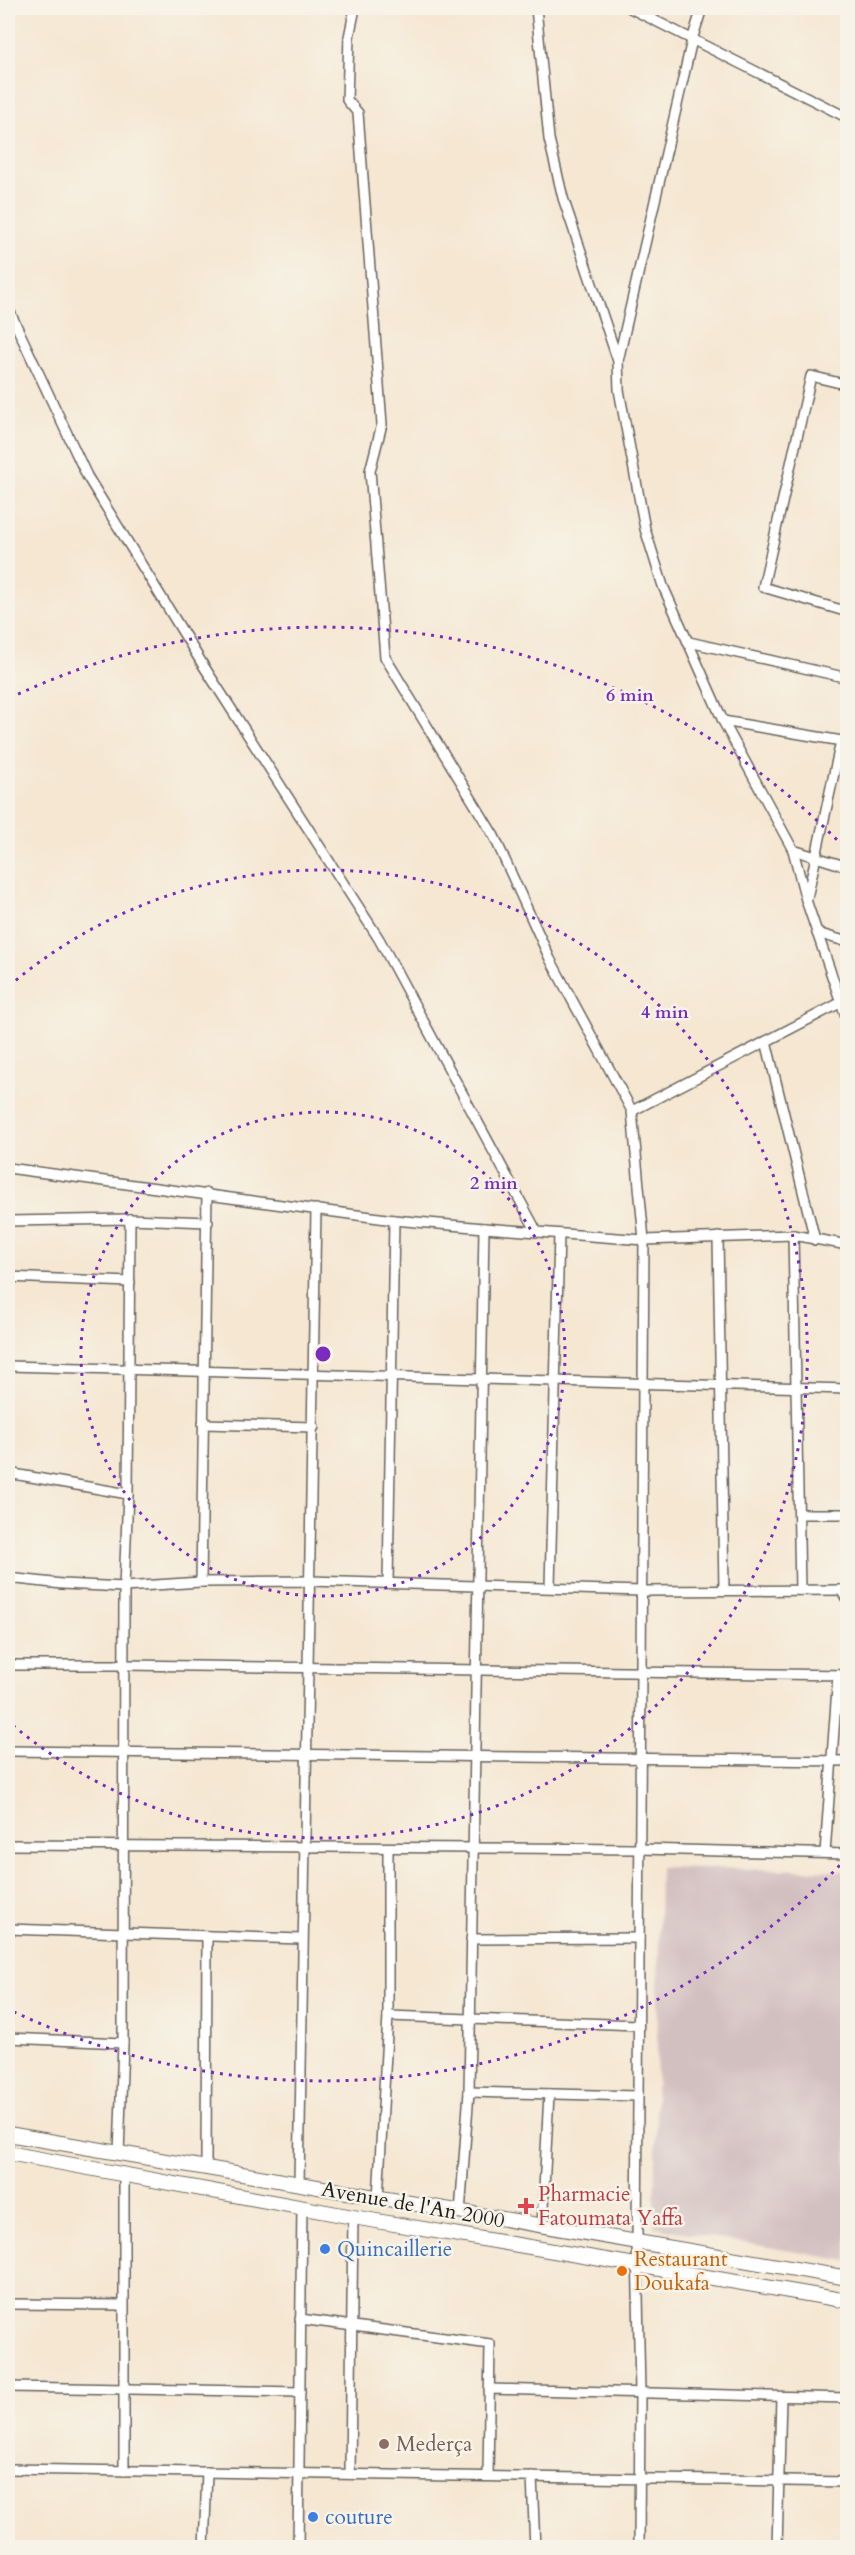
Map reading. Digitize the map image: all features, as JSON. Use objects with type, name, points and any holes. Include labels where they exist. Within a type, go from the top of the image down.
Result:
[{"type":"main road","name":"Avenue de l'An 2000","points":[[8,2134],[848,2278]]},
{"type":"main road","name":"Avenue de l'An 2000","points":[[8,2153],[353,2217],[848,2301]]},
{"type":"street","points":[[355,8],[349,37],[347,100],[358,112],[382,424],[370,471],[385,657],[494,836],[550,959],[632,1111],[644,1240],[637,2243],[640,2393],[639,2547]]},
{"type":"street","points":[[537,8],[549,138],[563,198],[618,361]]},
{"type":"street","points":[[630,8],[848,118]]},
{"type":"street","points":[[702,8],[692,40],[618,361],[619,390],[645,528],[663,586],[723,721],[793,850],[806,900],[847,1022]]},
{"type":"street","points":[[8,308],[87,476],[203,665],[379,939],[537,1232]]},
{"type":"street","points":[[848,385],[811,376],[763,586],[848,612]]},
{"type":"street","points":[[689,642],[848,678]]},
{"type":"street","points":[[723,721],[844,742],[806,900]]},
{"type":"street","points":[[793,850],[848,867]]},
{"type":"street","points":[[817,933],[848,942]]},
{"type":"street","points":[[632,1111],[840,1003]]},
{"type":"street","points":[[766,1041],[815,1240]]},
{"type":"street","points":[[8,1168],[394,1220],[644,1240],[793,1234],[848,1245]]},
{"type":"street","points":[[201,1582],[207,1193]]},
{"type":"street","points":[[298,2184],[307,1667],[314,1427],[316,1209]]},
{"type":"street","points":[[119,2154],[123,2043],[124,1587],[128,1494],[130,1220]]},
{"type":"street","points":[[388,1583],[394,1220]]},
{"type":"street","points":[[8,1221],[208,1222]]},
{"type":"street","points":[[460,2213],[469,2092],[484,1228]]},
{"type":"street","points":[[550,1587],[559,1234]]},
{"type":"street","points":[[793,1234],[798,1388],[800,1590]]},
{"type":"street","points":[[718,1237],[724,1590]]},
{"type":"street","points":[[8,1277],[130,1282]]},
{"type":"street","points":[[8,1366],[848,1389]]},
{"type":"street","points":[[203,1424],[314,1427]]},
{"type":"street","points":[[8,1473],[128,1494]]},
{"type":"street","points":[[799,1514],[848,1514]]},
{"type":"street","points":[[8,1578],[62,1584],[124,1587],[201,1582],[310,1581],[642,1591],[844,1590],[848,1601]]},
{"type":"street","points":[[8,1665],[843,1675],[830,1761],[825,1853]]},
{"type":"street","points":[[8,1751],[848,1761]]},
{"type":"street","points":[[8,1845],[640,1849],[848,1854]]},
{"type":"street","points":[[378,2199],[388,2016],[388,1848]]},
{"type":"street","points":[[8,1929],[302,1939]]},
{"type":"street","points":[[206,2168],[207,1936]]},
{"type":"street","points":[[471,1939],[639,1938]]},
{"type":"street","points":[[388,2016],[638,2025]]},
{"type":"street","points":[[8,2038],[123,2043]]},
{"type":"street","points":[[469,2092],[638,2097]]},
{"type":"street","points":[[542,2227],[549,2094]]},
{"type":"street","points":[[124,2175],[124,2471]]},
{"type":"street","points":[[298,2547],[302,2207]]},
{"type":"street","points":[[350,2474],[353,2217]]},
{"type":"street","points":[[8,2304],[123,2305]]},
{"type":"street","points":[[300,2319],[490,2344],[488,2476]]},
{"type":"street","points":[[8,2387],[300,2392]]},
{"type":"street","points":[[489,2390],[848,2398]]},
{"type":"street","points":[[777,2547],[781,2397]]},
{"type":"street","points":[[8,2469],[848,2482]]},
{"type":"street","points":[[204,2547],[207,2472]]},
{"type":"street","points":[[532,2477],[535,2547]]},
{"type":"shaded area","points":[[660,1867],[847,1871],[847,2261],[654,2227]]},
{"type":"place","name":"Pharmacie Fatoumata Yaffa","points":[[526,2206]]},
{"type":"place","name":"Quincaillerie","points":[[325,2249]]},
{"type":"place","name":"Restaurant Doukafa","points":[[622,2271]]},
{"type":"place","name":"Mederça","points":[[384,2444]]},
{"type":"place","name":"couture","points":[[313,2517]]}]
